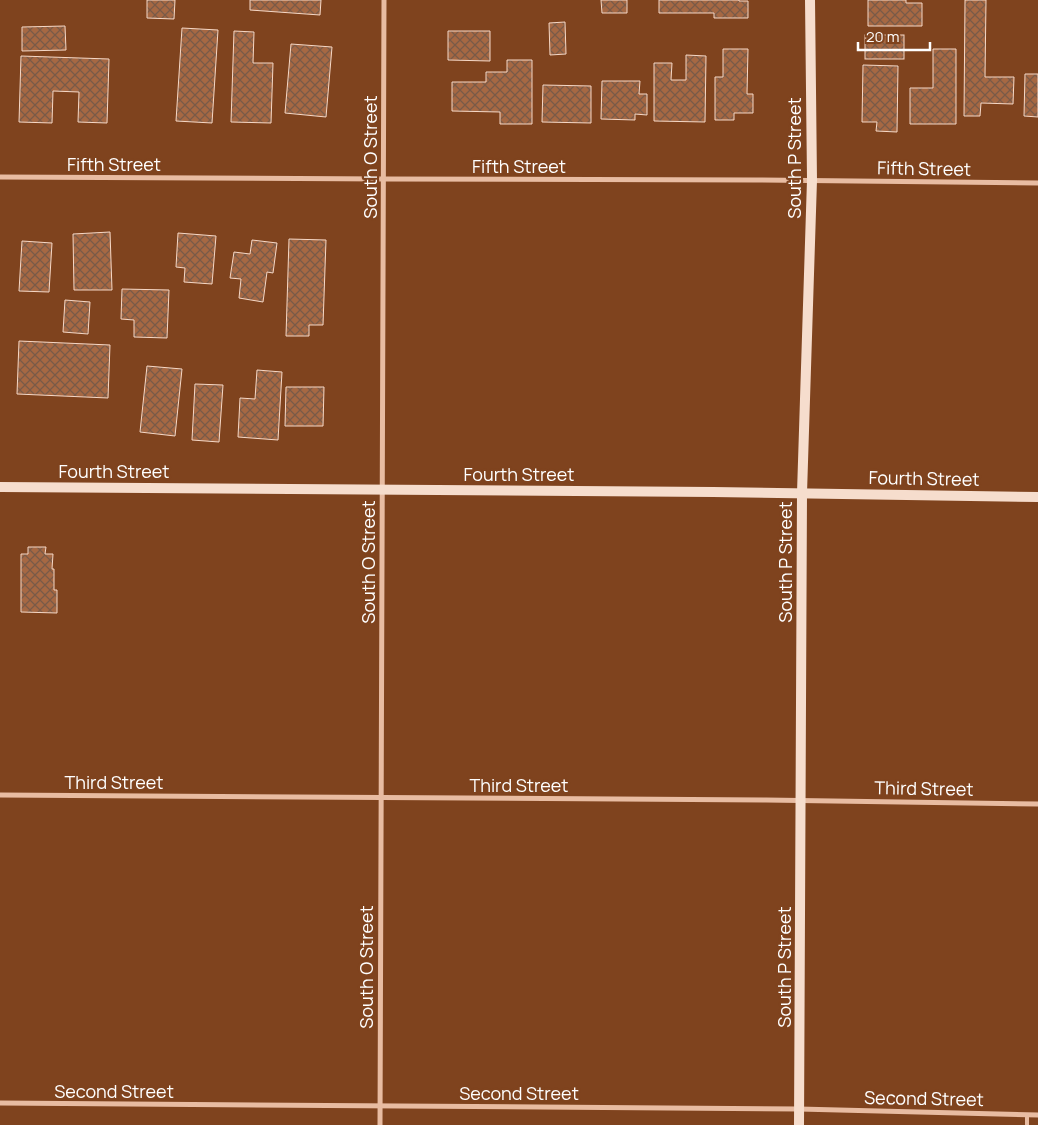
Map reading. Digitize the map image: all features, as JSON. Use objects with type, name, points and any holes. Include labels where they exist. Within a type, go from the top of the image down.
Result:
[{"type":"street","name":"South O Street","points":[[380,1125],[384,0]]},
{"type":"street","name":"South P Street","points":[[799,1125],[802,493],[812,180],[810,0]]},
{"type":"street","name":"Fifth Street","points":[[0,177],[812,180],[1038,183]]},
{"type":"street","name":"Fourth Street","points":[[0,487],[802,493],[1038,497]]},
{"type":"street","name":"Third Street","points":[[0,795],[1038,804]]},
{"type":"street","name":"Second Street","points":[[0,1104],[799,1109],[1038,1115]]},
{"type":"lane","points":[[1027,1115],[1027,1125]]},
{"type":"building","points":[[147,0],[175,0],[174,19],[147,18]]},
{"type":"building","points":[[250,0],[321,0],[320,15],[250,10]]},
{"type":"building","points":[[601,0],[627,0],[627,13],[602,13]]},
{"type":"building","points":[[659,0],[748,1],[748,18],[714,18],[714,13],[659,13]]},
{"type":"building","points":[[868,0],[906,0],[906,3],[922,3],[922,26],[868,26]]},
{"type":"building","points":[[965,0],[986,0],[985,77],[1014,77],[1013,104],[981,103],[980,116],[964,116]]},
{"type":"building","points":[[565,22],[566,54],[550,55],[549,23]]},
{"type":"building","points":[[65,26],[66,50],[22,51],[22,27]]},
{"type":"building","points":[[182,28],[218,30],[212,123],[176,121]]},
{"type":"building","points":[[234,31],[254,32],[253,63],[273,63],[271,123],[231,122]]},
{"type":"building","points":[[448,31],[490,31],[490,61],[448,60]]},
{"type":"building","points":[[865,35],[904,35],[904,59],[865,59]]},
{"type":"building","points":[[291,44],[332,47],[326,117],[285,113]]},
{"type":"building","points":[[723,49],[748,49],[747,94],[753,94],[753,113],[734,113],[734,120],[715,120],[715,77],[723,77]]},
{"type":"building","points":[[933,49],[956,49],[956,124],[910,124],[910,88],[933,88]]},
{"type":"building","points":[[686,55],[706,56],[705,122],[654,121],[654,63],[672,63],[671,80],[686,80]]},
{"type":"building","points":[[21,56],[109,59],[107,123],[78,122],[79,92],[53,91],[52,123],[19,122]]},
{"type":"building","points":[[507,60],[532,60],[532,124],[500,124],[500,112],[452,111],[452,82],[486,82],[486,72],[507,72]]},
{"type":"building","points":[[863,65],[898,66],[897,132],[876,131],[877,122],[862,122]]},
{"type":"building","points":[[1025,74],[1038,74],[1038,117],[1024,116]]},
{"type":"building","points":[[602,81],[640,81],[639,94],[647,94],[647,115],[635,114],[635,120],[601,119]]},
{"type":"building","points":[[543,85],[591,86],[591,123],[542,122]]},
{"type":"building","points":[[110,232],[112,290],[74,290],[73,234]]},
{"type":"building","points":[[178,233],[216,236],[212,284],[184,282],[185,268],[176,267]]},
{"type":"building","points":[[289,239],[326,240],[323,325],[309,325],[309,336],[286,336]]},
{"type":"building","points":[[252,240],[277,243],[273,273],[267,272],[263,302],[239,298],[241,279],[230,278],[234,252],[250,254]]},
{"type":"building","points":[[22,241],[52,243],[49,292],[19,291]]},
{"type":"building","points":[[122,289],[169,290],[167,338],[134,337],[134,320],[121,319]]},
{"type":"building","points":[[65,300],[90,302],[88,334],[63,332]]},
{"type":"building","points":[[19,341],[110,345],[108,398],[17,394]]},
{"type":"building","points":[[147,366],[182,369],[175,436],[140,432]]},
{"type":"building","points":[[257,370],[282,372],[278,440],[238,437],[240,398],[255,399]]},
{"type":"building","points":[[195,384],[223,385],[219,442],[192,440]]},
{"type":"building","points":[[286,387],[324,387],[323,426],[285,426]]},
{"type":"building","points":[[28,547],[46,547],[45,554],[53,554],[52,569],[54,569],[54,590],[57,590],[57,613],[21,612],[21,554],[28,554]]}]
